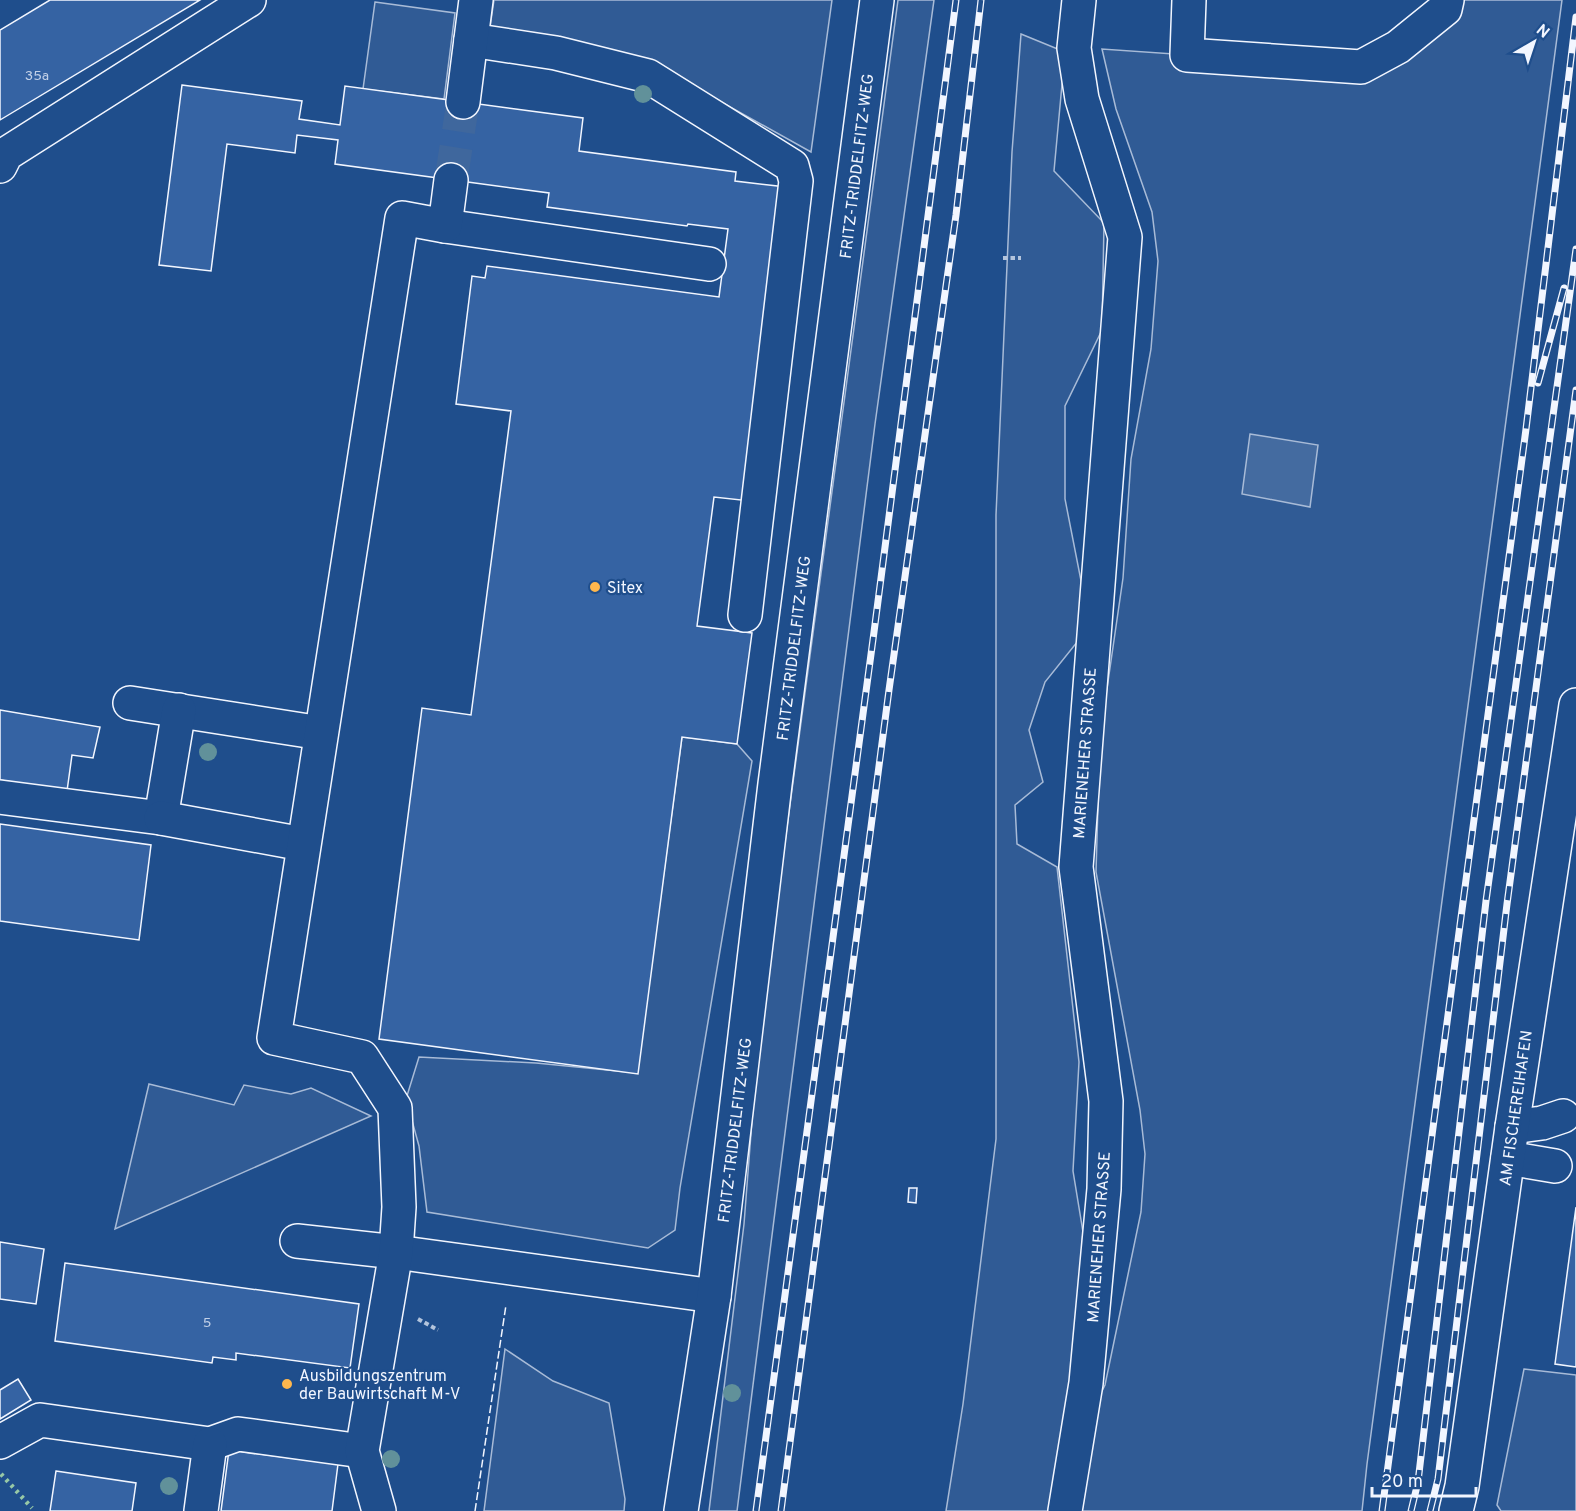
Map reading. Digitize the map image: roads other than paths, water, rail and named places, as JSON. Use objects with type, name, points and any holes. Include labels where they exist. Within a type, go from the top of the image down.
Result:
[{"type":"street","points":[[0,166],[6,154],[249,0]]},
{"type":"street","points":[[463,102],[477,0]]},
{"type":"street","name":"FRITZ-TRIDDELFITZ-WEG","points":[[681,1511],[714,1296],[775,784],[877,0]]},
{"type":"street","name":"MARIENEHER STRASSE","points":[[1065,1511],[1086,1383],[1104,1189],[1106,1101],[1076,867],[1125,237],[1082,99],[1074,48],[1079,0]]},
{"type":"street","points":[[1189,0],[1187,55],[1361,67],[1398,47],[1445,9],[1447,0]]},
{"type":"street","points":[[471,40],[556,53],[648,76],[792,166],[796,181],[745,615]]},
{"type":"street","points":[[445,226],[452,180]]},
{"type":"street","points":[[379,1511],[362,1451],[396,1252],[399,1207],[395,1108],[362,1057],[274,1038],[402,218],[709,264]]},
{"type":"street","points":[[130,703],[321,733]]},
{"type":"street","name":"AM FISCHEREIHAFEN","points":[[1456,1511],[1462,1486],[1510,1143],[1576,705]]},
{"type":"street","points":[[161,818],[179,711]]},
{"type":"street","points":[[0,797],[161,818],[303,844]]},
{"type":"street","points":[[1510,1143],[1542,1123],[1563,1116]]},
{"type":"street","points":[[1510,1143],[1555,1166]]},
{"type":"street","points":[[297,1241],[396,1252],[714,1296]]},
{"type":"street","points":[[0,1442],[40,1420],[210,1444],[238,1434],[362,1451]]},
{"type":"street","points":[[201,1511],[210,1444]]},
{"type":"tunnel","points":[[451,180],[463,102]]},
{"type":"railway","points":[[756,1511],[956,0]]},
{"type":"railway","points":[[781,1511],[889,690],[956,215],[981,0]]},
{"type":"railway","points":[[1382,1511],[1526,429],[1576,17]]},
{"type":"railway","points":[[1411,1511],[1418,1482],[1486,901],[1576,249]]},
{"type":"railway","points":[[1538,383],[1564,288]]},
{"type":"railway","points":[[1430,1511],[1438,1479],[1507,904],[1576,390]]},
{"type":"place","name":"Sitex","points":[[595,587]]},
{"type":"place","name":"Ausbildungszentrum der Bauwirtschaft M-V","points":[[287,1384]]}]
